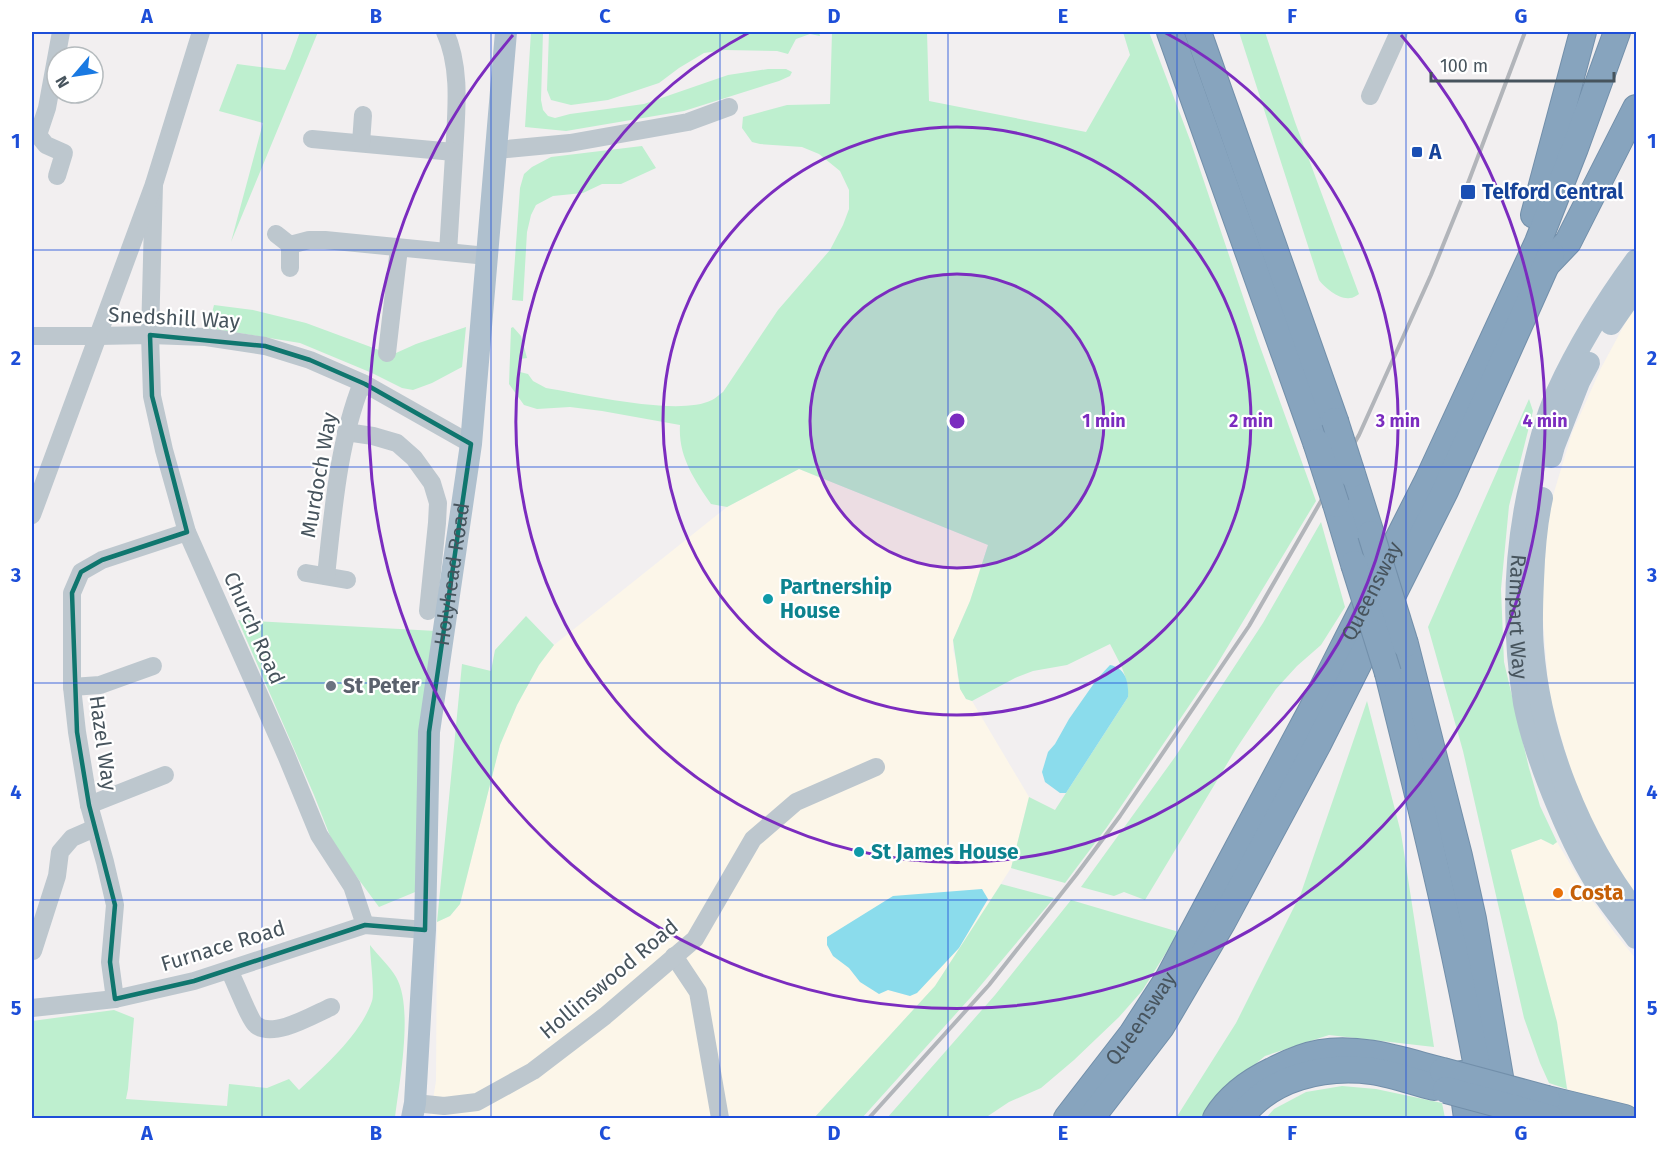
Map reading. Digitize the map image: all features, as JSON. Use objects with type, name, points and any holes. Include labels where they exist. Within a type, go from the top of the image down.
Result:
[{"type":"highway","points":[[1170,32],[1316,442],[1388,673],[1434,859],[1472,1036],[1486,1119]]},
{"type":"highway","points":[[1198,32],[1335,421],[1405,644],[1442,782],[1473,920],[1507,1119]]},
{"type":"highway","points":[[1515,291],[1583,32]]},
{"type":"highway","name":"Queensway","points":[[1067,1119],[1132,1034],[1169,977],[1312,709],[1423,490],[1542,231],[1617,32]]},
{"type":"highway","name":"Queensway","points":[[1091,1119],[1161,1027],[1222,923],[1318,744],[1445,491],[1546,265],[1635,32]]},
{"type":"highway","points":[[1546,265],[1568,242],[1636,108]]},
{"type":"highway","points":[[1434,859],[1467,1119]]},
{"type":"highway","points":[[1473,920],[1499,1012],[1524,1119]]},
{"type":"highway","points":[[1216,1119],[1234,1096],[1259,1077],[1295,1060],[1320,1053],[1351,1051],[1388,1056],[1444,1081]]},
{"type":"highway","points":[[1240,1119],[1248,1108],[1276,1086],[1310,1073],[1338,1069],[1373,1071],[1444,1081],[1549,1109],[1625,1119]]},
{"type":"main road","name":"Holyhead Road","points":[[413,1111],[425,930],[429,732],[471,444],[506,32]]},
{"type":"main road","name":"Rampart Way","points":[[1636,260],[1598,317],[1569,369],[1556,394],[1541,438],[1521,530],[1516,574],[1516,616],[1525,705],[1546,779],[1583,861],[1601,891],[1636,938]]},
{"type":"main road","name":"Rampart Way","points":[[1636,288],[1607,329],[1579,382],[1554,446],[1541,502],[1536,537],[1532,602],[1533,648],[1540,699],[1563,780],[1596,850],[1636,912]]},
{"type":"street","points":[[57,176],[64,153],[46,145],[34,134],[47,108],[61,32]]},
{"type":"street","points":[[32,515],[154,184],[201,32]]},
{"type":"street","points":[[445,32],[452,46],[457,74],[448,252]]},
{"type":"street","points":[[1370,96],[1400,32]]},
{"type":"street","points":[[496,150],[570,143],[688,122],[729,107]]},
{"type":"street","points":[[361,143],[363,115]]},
{"type":"street","points":[[312,139],[454,152]]},
{"type":"street","name":"Church Road","points":[[154,184],[150,335],[152,396],[164,450],[187,532],[319,835],[352,886],[365,926]]},
{"type":"street","points":[[291,268],[283,239],[325,240],[487,256]]},
{"type":"street","points":[[387,353],[399,248]]},
{"type":"street","name":"Snedshill Way","points":[[32,336],[206,337],[266,346],[310,360],[362,383],[471,444]]},
{"type":"street","name":"Murdoch Way","points":[[326,576],[346,432],[362,383]]},
{"type":"street","points":[[346,432],[397,443],[414,458],[432,483],[438,503],[428,611]]},
{"type":"street","name":"Hazel Way","points":[[115,999],[110,962],[115,905],[89,805],[72,687],[72,593],[81,572],[102,560],[187,532]]},
{"type":"street","points":[[306,573],[347,580]]},
{"type":"street","name":"Hazel Way","points":[[72,687],[100,685],[153,666]]},
{"type":"street","name":"Hollinswood Road","points":[[413,1111],[477,1102],[533,1071],[605,1016],[695,939],[753,839],[796,802],[876,767]]},
{"type":"street","name":"Hazel Way","points":[[89,805],[165,775]]},
{"type":"street","points":[[33,951],[57,876],[60,852],[72,838],[95,828]]},
{"type":"street","name":"Furnace Road","points":[[32,1008],[115,999],[194,981],[365,926],[425,930]]},
{"type":"street","points":[[674,956],[698,993],[720,1119]]},
{"type":"street","points":[[229,970],[255,1024],[266,1030],[316,1023],[331,1007]]},
{"type":"highlighted area","points":[[150,335],[265,346],[310,360],[365,384],[471,444],[429,732],[425,930],[365,925],[194,981],[115,999],[110,962],[115,905],[89,805],[77,732],[72,593],[81,572],[102,560],[187,532],[152,396]]},
{"type":"shaded area","points":[[1636,307],[1636,900],[1576,790],[1549,694],[1542,608],[1548,512],[1572,433],[1601,368]]},
{"type":"shaded area","points":[[799,469],[988,545],[970,601],[953,640],[953,650],[957,675],[966,699],[972,701],[1029,797],[1011,868],[935,986],[814,1118],[430,1118],[436,1081],[437,922],[450,916],[460,904],[500,745],[517,705],[539,665],[554,645],[727,507]],"holes":[[[849,968],[910,996],[860,982]]]},
{"type":"shaded area","points":[[1541,839],[1553,845],[1557,842],[1591,899],[1636,959],[1636,1112],[1610,1111],[1569,1099],[1557,1022],[1511,850]]},
{"type":"green space","points":[[300,32],[318,32],[231,242],[263,123],[219,111],[237,64],[285,70]]},
{"type":"green space","points":[[531,32],[543,32],[541,100],[543,110],[548,116],[555,118],[644,104],[728,75],[768,69],[786,69],[792,72],[790,76],[779,81],[684,111],[566,131],[525,127]]},
{"type":"green space","points":[[549,32],[819,32],[820,36],[810,34],[796,39],[788,54],[777,51],[725,50],[704,53],[659,83],[608,100],[571,105],[551,100],[547,90]]},
{"type":"green space","points":[[832,32],[927,32],[929,101],[1086,132],[1130,55],[1123,32],[1149,32],[1190,140],[1258,341],[1316,501],[1216,666],[1107,827],[1065,883],[1011,868],[1029,797],[1055,810],[1128,697],[1125,676],[1110,644],[1067,665],[1033,671],[972,701],[966,699],[960,689],[953,640],[970,601],[988,545],[799,469],[727,507],[711,504],[684,457],[680,425],[570,407],[537,409],[524,405],[509,384],[511,328],[513,327],[521,336],[527,358],[520,359],[520,372],[528,374],[533,381],[546,388],[631,403],[677,406],[697,405],[712,400],[723,392],[778,310],[830,250],[849,209],[849,190],[840,171],[819,154],[802,147],[752,142],[742,128],[743,117],[787,105],[830,104]]},
{"type":"green space","points":[[1239,32],[1265,32],[1295,122],[1359,294],[1353,297],[1346,298],[1337,295],[1319,280]]},
{"type":"green space","points":[[642,146],[656,168],[621,184],[602,184],[583,193],[553,196],[536,205],[527,232],[523,301],[512,300],[520,188],[524,174],[551,157]]},
{"type":"green space","points":[[214,305],[253,310],[306,323],[387,353],[396,353],[466,327],[462,367],[413,390],[402,388],[300,343],[208,328]]},
{"type":"green space","points":[[1529,399],[1533,411],[1509,506],[1501,589],[1504,662],[1540,806],[1557,842],[1553,845],[1541,839],[1511,850],[1557,1022],[1567,1089],[1549,1083],[1524,1018],[1463,751],[1428,627]]},
{"type":"green space","points":[[1321,522],[1345,607],[1321,645],[1276,689],[1236,749],[1145,900],[1124,892],[1114,896],[1081,887],[1175,757],[1263,623]]},
{"type":"green space","points":[[526,616],[554,645],[539,665],[517,705],[500,745],[460,904],[450,916],[437,922],[462,664],[491,671],[495,650]]},
{"type":"green space","points":[[238,620],[436,631],[420,890],[379,907],[334,846]]},
{"type":"green space","points":[[1367,701],[1401,833],[1434,1047],[1329,1035],[1265,1056],[1210,1102],[1204,1118],[1176,1118],[1236,1023],[1301,893]]},
{"type":"green space","points":[[1001,884],[1054,898],[971,997],[862,1118],[814,1118],[935,986]]},
{"type":"green space","points":[[1071,900],[1179,932],[1142,991],[1119,1017],[1041,1088],[1009,1102],[985,1118],[887,1118],[995,995]]},
{"type":"green space","points":[[370,945],[396,977],[404,1007],[404,1046],[395,1118],[32,1118],[32,1021],[114,1010],[134,1018],[126,1099],[227,1106],[229,1084],[267,1088],[289,1079],[299,1090],[351,1038],[367,1013],[373,997]]},
{"type":"green space","points":[[1342,1086],[1376,1089],[1442,1103],[1445,1118],[1266,1118],[1274,1109],[1306,1092]]},
{"type":"water","points":[[1110,665],[1120,669],[1123,673],[1128,687],[1128,697],[1066,793],[1060,793],[1045,782],[1042,772],[1048,752],[1097,679]]},
{"type":"water","points":[[982,889],[988,899],[959,948],[917,993],[910,996],[888,990],[879,994],[860,982],[849,968],[833,956],[827,945],[827,937],[893,896]]},
{"type":"railway","points":[[869,1118],[989,985],[1076,875],[1120,816],[1249,626],[1359,435],[1431,275],[1525,32]]},
{"type":"place","name":"A","points":[[1417,152]]},
{"type":"place","name":"Telford Central","points":[[1468,192]]},
{"type":"place","name":"Partnership House","points":[[768,599]]},
{"type":"place","name":"St Peter","points":[[331,686]]},
{"type":"place","name":"St James House","points":[[859,852]]},
{"type":"place","name":"Costa","points":[[1558,893]]}]
